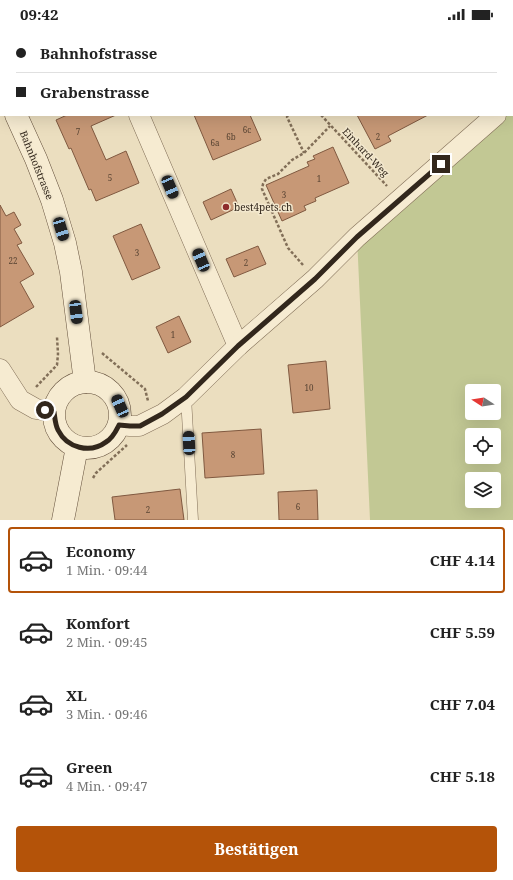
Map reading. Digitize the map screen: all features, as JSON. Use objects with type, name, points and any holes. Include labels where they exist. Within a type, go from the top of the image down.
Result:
[{"type":"main road","name":"Bahnhofstrasse","points":[[16,116],[36,159],[52,200],[65,243],[71,272],[85,382]]},
{"type":"main road","points":[[85,382],[94,382],[103,385],[116,398],[120,406],[121,416],[115,434],[107,442],[98,447],[77,447],[69,443],[57,430],[55,421],[54,412],[61,395],[68,388],[85,382]]},
{"type":"main road","points":[[63,520],[77,447]]},
{"type":"street","points":[[139,116],[238,346]]},
{"type":"street","points":[[119,425],[140,426],[162,414],[186,397],[238,346],[315,279],[357,237],[495,116]]},
{"type":"street","points":[[0,369],[20,400],[36,409],[54,412]]},
{"type":"lane","points":[[186,397],[193,520]]},
{"type":"path","points":[[288,116],[304,153]]},
{"type":"path","name":"Einhard-Weg","points":[[322,116],[399,199]]},
{"type":"path","points":[[315,279],[288,248],[262,189],[266,179],[278,174],[292,160],[304,153],[330,126]]},
{"type":"path","points":[[20,400],[35,388],[57,365],[57,330]]},
{"type":"green space","points":[[495,116],[513,116],[513,520],[370,520],[357,237]]},
{"type":"building","points":[[65,116],[114,116],[91,126],[106,160],[126,151],[139,183],[96,201],[91,189],[89,190],[71,148],[69,149],[56,120]]},
{"type":"building","points":[[194,116],[250,116],[261,140],[213,160]]},
{"type":"building","points":[[358,116],[426,116],[388,136],[391,141],[375,149]]},
{"type":"building","points":[[333,147],[349,183],[315,198],[316,201],[304,206],[306,210],[282,221],[266,185],[309,166],[307,162],[315,159],[313,156]]},
{"type":"building","points":[[231,189],[239,207],[211,220],[203,202]]},
{"type":"building","points":[[0,205],[6,216],[14,212],[21,225],[14,229],[22,243],[17,245],[34,274],[20,282],[34,307],[0,327]]},
{"type":"building","points":[[141,224],[160,268],[132,280],[113,236]]},
{"type":"building","points":[[258,246],[266,264],[234,277],[226,259]]},
{"type":"building","points":[[179,316],[191,342],[168,353],[156,327]]},
{"type":"building","points":[[326,361],[330,409],[293,413],[288,365]]},
{"type":"building","points":[[261,429],[264,474],[205,478],[202,433]]},
{"type":"building","points":[[180,489],[184,520],[115,520],[112,497]]},
{"type":"building","points":[[317,490],[318,520],[279,520],[278,492]]},
{"type":"place","name":"best4pets.ch","points":[[226,207]]},
{"type":"route","points":[[45,410],[54,412],[57,430],[62,437],[77,447],[88,448],[98,447],[107,442],[115,434],[119,425],[140,426],[162,414],[186,397],[238,346],[315,279],[357,237],[441,164]]}]
